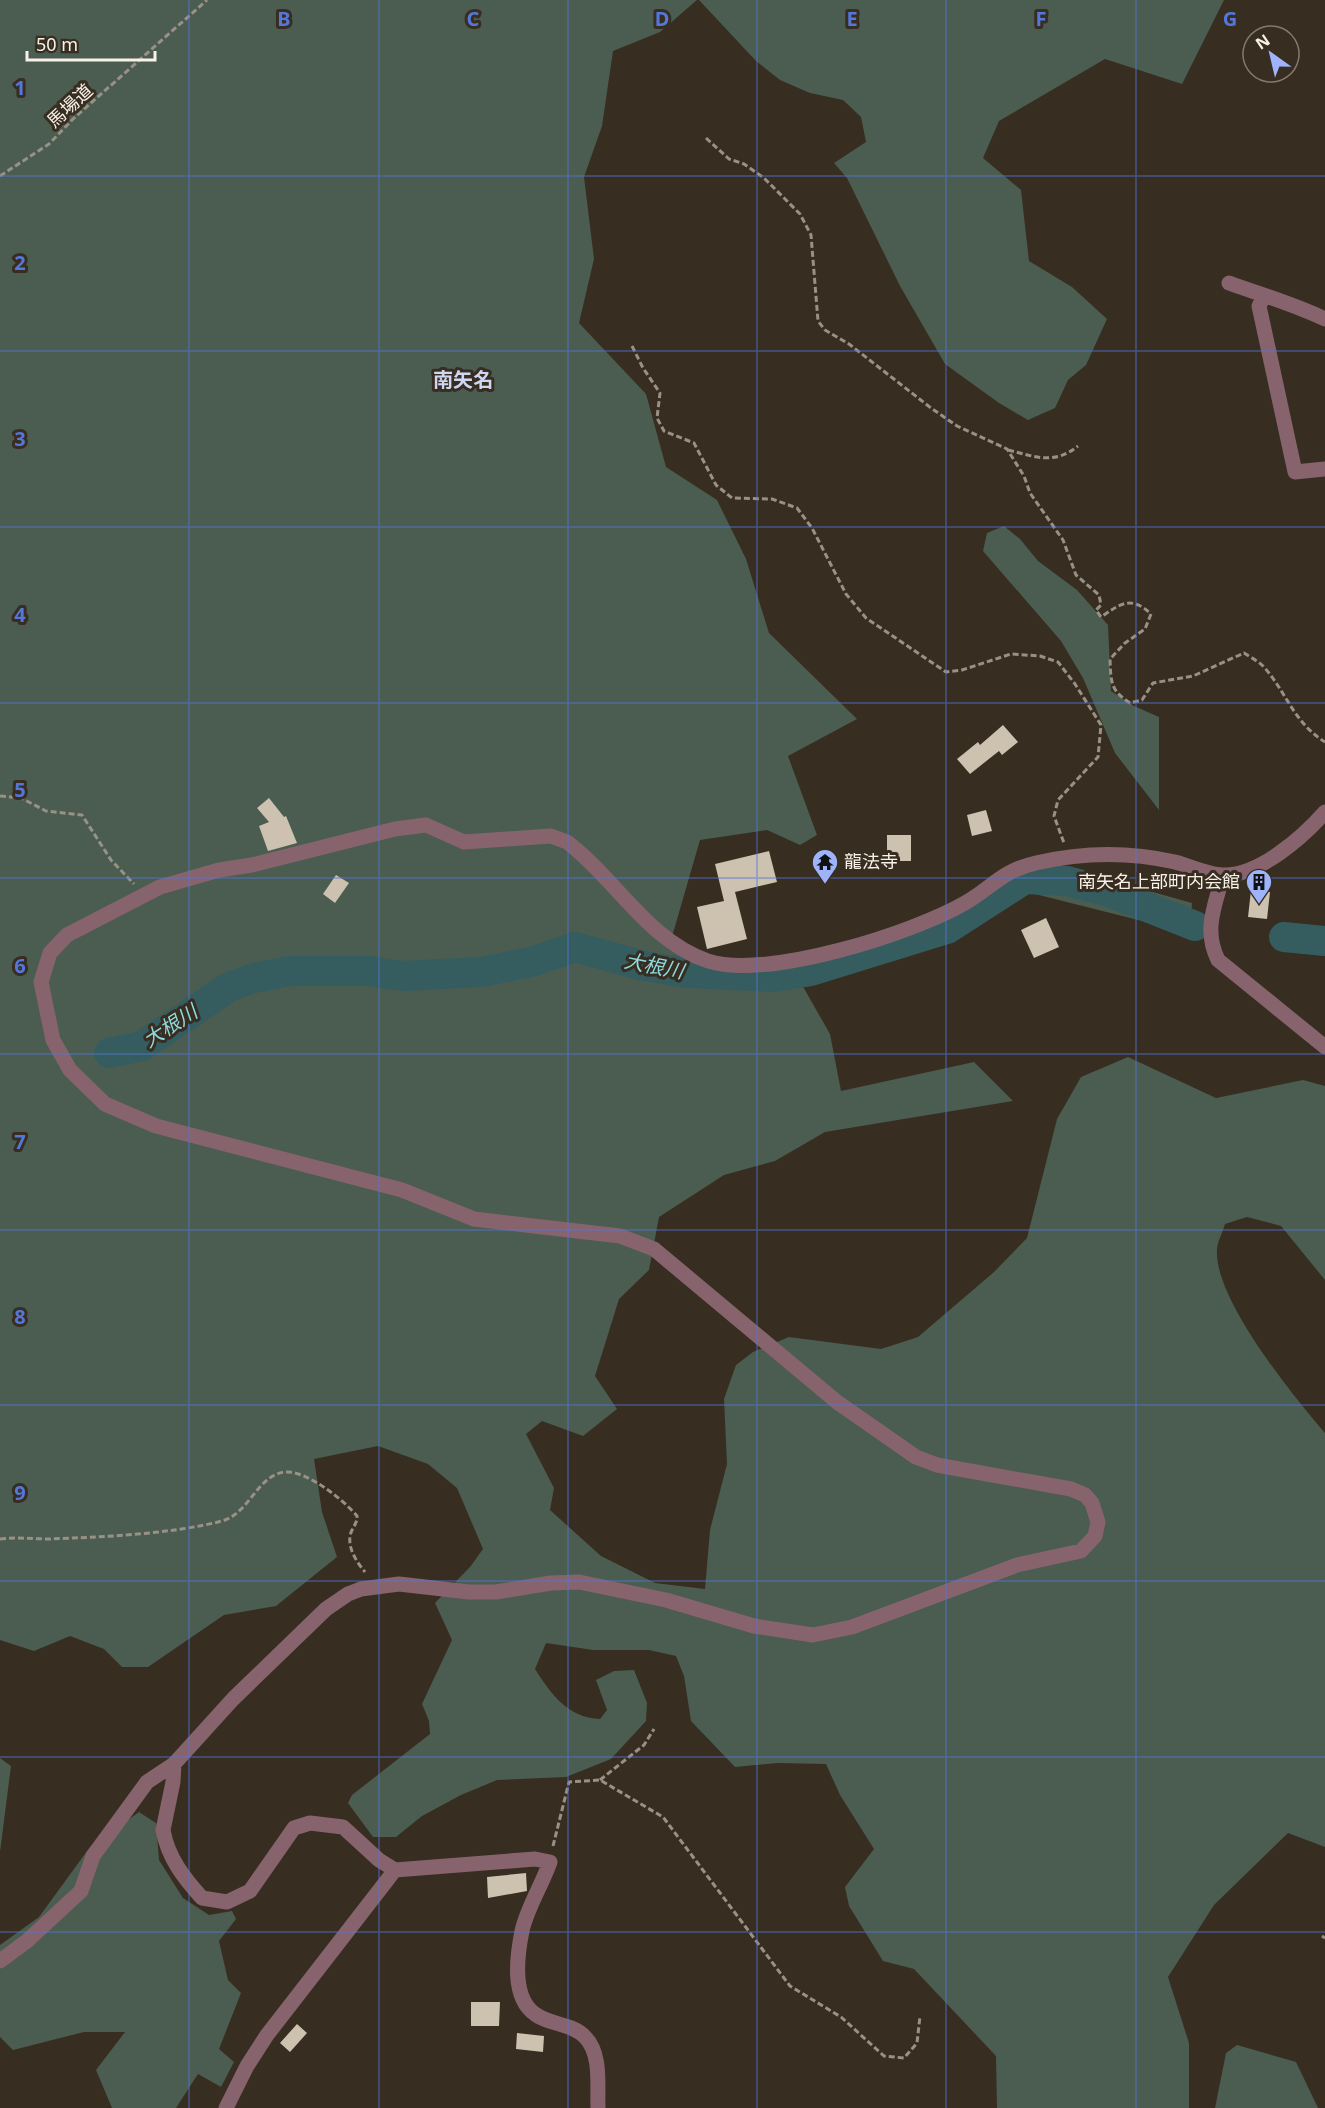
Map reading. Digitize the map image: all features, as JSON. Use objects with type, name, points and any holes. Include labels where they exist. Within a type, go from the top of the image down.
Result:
[{"type":"street","points":[[1229,283],[1264,296],[1292,303],[1325,319]]},
{"type":"street","points":[[1264,296],[1259,306],[1295,472],[1325,469]]},
{"type":"street","points":[[0,1961],[27,1941],[81,1891],[93,1856],[147,1782],[174,1764],[233,1699],[326,1609],[348,1594],[379,1586],[399,1584],[470,1592],[496,1592],[551,1583],[579,1582],[666,1600],[754,1626],[813,1635],[852,1627],[1017,1565],[1081,1551],[1095,1536],[1098,1522],[1092,1503],[1085,1496],[1071,1489],[937,1466],[916,1457],[837,1402],[654,1249],[620,1236],[474,1219],[402,1190],[156,1126],[105,1104],[70,1070],[53,1041],[41,982],[50,953],[67,935],[160,887],[219,870],[252,865],[426,825],[464,842],[551,836],[567,842],[674,944],[709,962],[749,964],[789,962],[894,935],[968,902],[1012,870],[1069,856],[1130,854],[1174,862],[1223,875],[1264,862],[1309,830],[1325,812]]},
{"type":"street","points":[[1223,875],[1209,931],[1210,945],[1218,960],[1325,1047]]},
{"type":"street","points":[[174,1764],[173,1782],[163,1830],[164,1838],[182,1876],[201,1898],[227,1902],[250,1890],[294,1828],[310,1822],[343,1827],[379,1860],[395,1870],[535,1859],[550,1862],[523,1929],[518,1963],[520,1995],[535,2014],[570,2027],[585,2036],[596,2058],[598,2108]]},
{"type":"street","points":[[226,2108],[247,2066],[267,2035],[395,1870]]},
{"type":"path","name":"馬場道","points":[[0,176],[49,144],[73,119],[207,0]]},
{"type":"path","points":[[706,138],[729,159],[744,164],[764,178],[800,214],[811,235],[818,321],[825,330],[849,344],[898,384],[957,426],[1007,449],[1045,459],[1066,456],[1078,446]]},
{"type":"path","points":[[633,346],[643,368],[660,393],[657,418],[664,431],[694,443],[716,485],[732,498],[772,499],[797,508],[812,528],[846,594],[866,618],[946,672],[962,670],[1011,654],[1040,656],[1058,662],[1101,725],[1098,757],[1088,771],[1058,800],[1054,816],[1069,856]]},
{"type":"path","points":[[1007,449],[1024,476],[1030,493],[1063,540],[1076,574],[1099,595],[1101,604],[1096,610],[1101,616],[1114,606],[1127,603],[1142,606],[1151,614],[1145,629],[1125,643],[1110,659],[1112,682],[1117,694],[1130,704],[1142,700],[1153,683],[1173,682],[1193,676],[1244,653],[1263,665],[1290,709],[1325,742]]},
{"type":"path","points":[[0,796],[21,798],[45,811],[82,815],[126,878],[140,888],[160,887]]},
{"type":"path","points":[[0,1539],[137,1533],[223,1520],[242,1510],[256,1491],[272,1477],[284,1472],[297,1473],[326,1488],[357,1516],[357,1523],[351,1533],[351,1552],[379,1586]]},
{"type":"path","points":[[600,1780],[644,1745],[654,1729]]},
{"type":"path","points":[[550,1862],[569,1782],[600,1780],[663,1817],[790,1986],[841,2017],[870,2047],[884,2056],[904,2058],[917,2043],[920,2016]]},
{"type":"green space","points":[[0,0],[697,0],[660,32],[613,51],[602,126],[584,177],[594,259],[579,323],[646,394],[666,467],[717,500],[746,559],[769,633],[857,719],[788,756],[817,835],[800,845],[767,830],[700,840],[669,947],[708,967],[741,975],[789,962],[830,1034],[841,1091],[974,1062],[1013,1101],[825,1132],[775,1161],[724,1175],[659,1217],[649,1270],[619,1299],[595,1376],[617,1409],[583,1436],[542,1421],[526,1434],[554,1488],[550,1510],[601,1556],[655,1583],[705,1589],[710,1530],[727,1464],[724,1399],[736,1365],[753,1352],[789,1337],[881,1349],[918,1337],[994,1272],[1027,1238],[1057,1119],[1081,1077],[1128,1057],[1216,1098],[1303,1080],[1325,1086],[1325,1280],[1281,1226],[1247,1217],[1225,1224],[1217,1250],[1220,1270],[1228,1294],[1242,1320],[1276,1372],[1325,1433],[1325,1847],[1288,1833],[1214,1905],[1168,1977],[1189,2043],[1189,2108],[997,2108],[996,2056],[914,1969],[883,1961],[849,1906],[845,1887],[874,1849],[840,1795],[826,1764],[777,1763],[735,1767],[691,1721],[684,1676],[676,1656],[649,1650],[593,1650],[546,1643],[535,1669],[554,1696],[562,1703],[579,1714],[600,1719],[607,1710],[596,1680],[614,1671],[634,1670],[647,1703],[646,1721],[611,1759],[566,1777],[497,1780],[461,1795],[422,1816],[396,1837],[373,1837],[348,1803],[352,1795],[430,1734],[429,1721],[422,1704],[452,1640],[435,1603],[470,1567],[483,1549],[457,1488],[428,1464],[378,1446],[314,1459],[322,1512],[337,1557],[276,1606],[224,1615],[148,1667],[122,1667],[104,1649],[70,1636],[34,1651],[0,1640]]},
{"type":"green space","points":[[699,0],[1224,0],[1182,84],[1105,59],[999,121],[983,158],[1021,190],[1029,261],[1072,287],[1107,319],[1086,365],[1068,380],[1055,408],[1028,420],[999,403],[945,364],[900,286],[847,178],[834,163],[866,142],[861,117],[843,100],[810,93],[780,80],[756,61]]},
{"type":"green space","points":[[1004,526],[1020,539],[1038,561],[1077,590],[1108,625],[1111,691],[1134,706],[1159,717],[1159,810],[1115,753],[1083,678],[1061,641],[983,551],[987,533]]},
{"type":"green space","points":[[1034,864],[1103,878],[1192,903],[1190,933],[991,883]]},
{"type":"green space","points":[[0,1758],[11,1766],[0,1852]]},
{"type":"green space","points":[[139,1812],[156,1823],[159,1860],[183,1898],[209,1915],[232,1911],[236,1919],[219,1941],[228,1980],[241,1993],[219,2049],[234,2062],[221,2087],[198,2074],[176,2108],[112,2108],[96,2070],[125,2032],[84,2032],[13,2050],[0,2037],[0,1945],[39,1917],[90,1847]]},
{"type":"green space","points":[[1237,2045],[1296,2062],[1318,2108],[1215,2108],[1226,2053]]},
{"type":"water","points":[[1288,936],[1325,939],[1325,946],[1289,943]]},
{"type":"building","points":[[1003,725],[1018,742],[1002,755],[999,751],[970,774],[957,759],[978,742],[980,745]]},
{"type":"building","points":[[269,798],[284,817],[286,816],[297,843],[268,851],[259,826],[269,822],[257,808]]},
{"type":"building","points":[[986,810],[992,831],[972,836],[967,815]]},
{"type":"building","points":[[887,835],[911,835],[911,861],[887,861]]},
{"type":"building","points":[[769,851],[777,882],[735,892],[747,939],[707,949],[697,907],[724,901],[715,864]]},
{"type":"building","points":[[336,875],[349,883],[335,903],[323,894]]},
{"type":"building","name":"南矢名上部町内会館","points":[[1251,890],[1270,892],[1267,919],[1248,917]]},
{"type":"building","points":[[1046,918],[1059,947],[1034,958],[1021,930]]},
{"type":"building","points":[[526,1873],[527,1891],[488,1898],[487,1877]]},
{"type":"building","points":[[471,2002],[500,2002],[499,2026],[471,2026]]},
{"type":"building","points":[[297,2024],[307,2033],[290,2052],[280,2043]]},
{"type":"building","points":[[517,2033],[544,2036],[543,2052],[516,2049]]},
{"type":"waterway","name":"大根川","points":[[109,1053],[142,1046],[229,987],[254,978],[289,971],[369,971],[403,976],[482,972],[535,961],[575,947],[640,965],[686,973],[775,977],[811,971],[947,929],[1025,879],[1067,881],[1109,892],[1195,926]]},
{"type":"waterway","name":"大根川","points":[[1284,937],[1325,941]]},
{"type":"place","name":"龍法寺","points":[[825,885]]},
{"type":"place","name":"南矢名上部町内会館","points":[[1259,905]]},
{"type":"district","name":"南矢名","points":[[463,380]]}]
